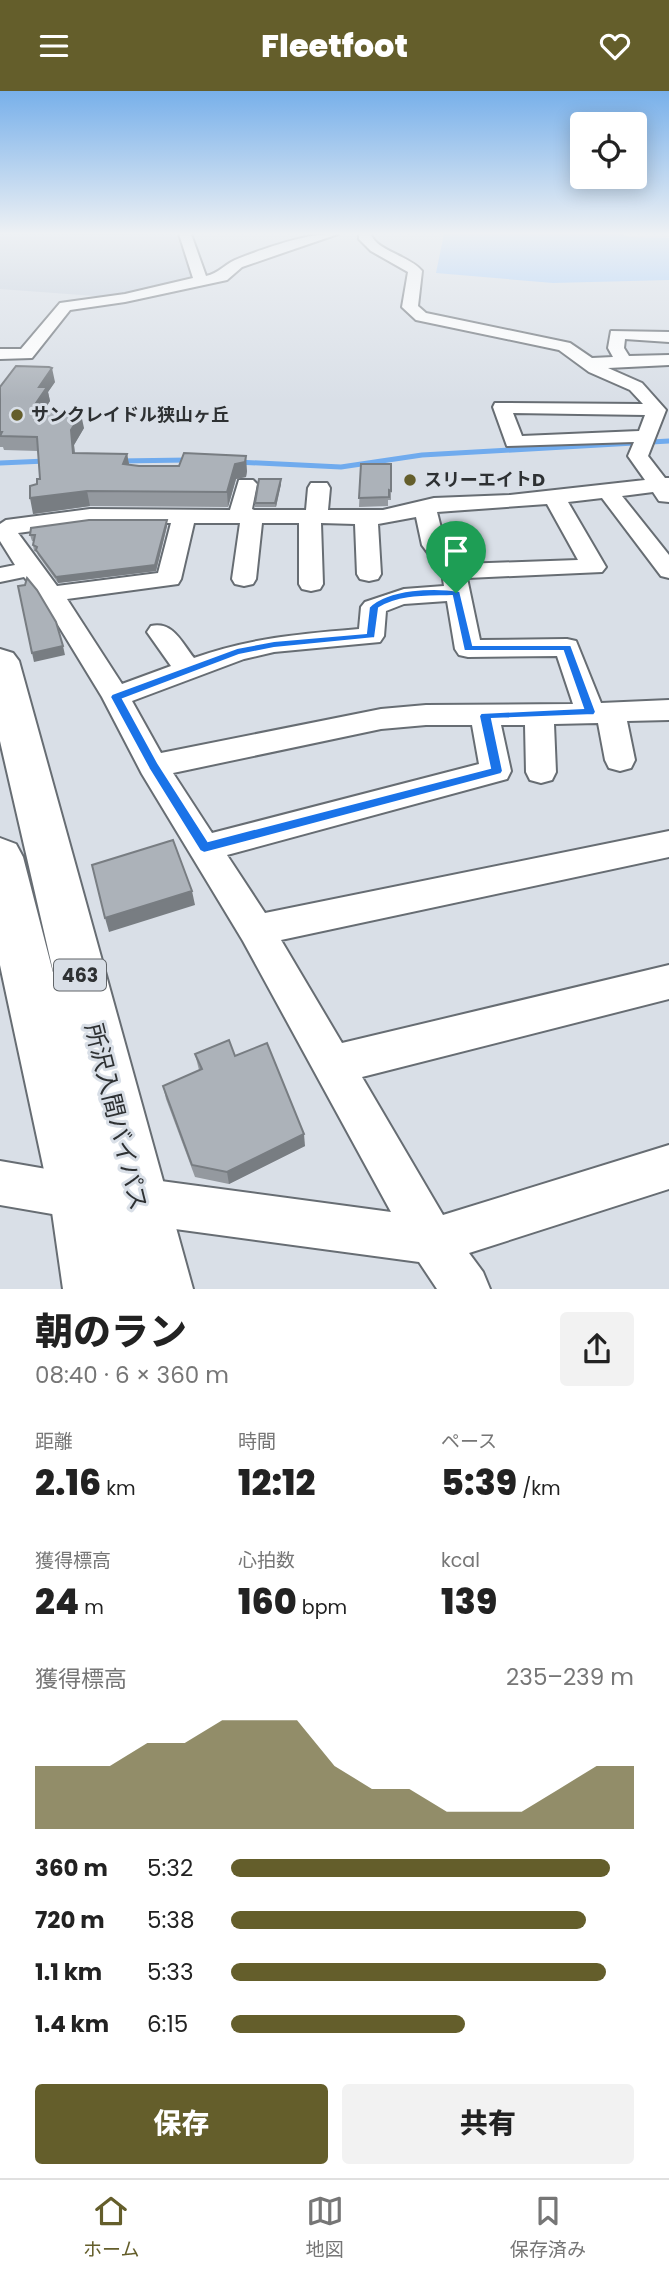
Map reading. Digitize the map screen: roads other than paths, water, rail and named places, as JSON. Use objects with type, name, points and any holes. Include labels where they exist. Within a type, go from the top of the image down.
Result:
[{"type":"highway","name":"所沢入間バイパス","points":[[0,660],[160,1289]]},
{"type":"highway","name":"463","points":[[0,857],[80,1198],[96,1289]]},
{"type":"street","points":[[0,354],[26,354],[65,306],[161,290]]},
{"type":"street","points":[[412,290],[410,307],[421,317],[555,343],[576,352],[587,363],[643,389],[669,389]]},
{"type":"street","points":[[624,362],[616,348],[617,334],[669,337]]},
{"type":"street","points":[[587,363],[669,360]]},
{"type":"street","points":[[643,389],[656,453]]},
{"type":"street","points":[[502,407],[656,453],[514,442],[502,407]]},
{"type":"street","points":[[466,1289],[432,1241],[256,930],[153,766],[116,697],[51,594],[15,572],[5,531],[14,525],[90,516],[246,516],[316,507],[366,517],[383,517],[434,505],[554,497],[607,490],[656,453]]},
{"type":"street","points":[[244,579],[246,484]]},
{"type":"street","points":[[607,490],[669,571]]},
{"type":"street","points":[[116,697],[237,652],[273,631],[371,636],[374,607],[385,601],[455,582],[594,567],[554,497]]},
{"type":"street","points":[[311,584],[316,507]]},
{"type":"street","points":[[425,509],[434,545],[455,582],[468,649],[567,647],[601,713],[620,760]]},
{"type":"street","points":[[51,594],[169,579],[184,516]]},
{"type":"street","points":[[366,517],[369,574]]},
{"type":"street","points":[[160,632],[188,670]]},
{"type":"street","points":[[153,766],[381,719],[426,715],[539,715],[669,710]]},
{"type":"street","points":[[539,715],[541,772]]},
{"type":"street","points":[[204,848],[496,771],[485,716]]},
{"type":"street","points":[[256,930],[669,844]]},
{"type":"street","points":[[332,1065],[669,982]]},
{"type":"street","points":[[0,1183],[80,1198],[137,1200],[432,1241],[669,1167]]},
{"type":"waterway","points":[[237,462],[341,467],[422,455],[669,441]]},
{"type":"waterway","points":[[118,461],[189,460]]},
{"type":"waterway","points":[[0,463],[46,461]]},
{"type":"place","name":"サンクレイドル狭山ヶ丘","points":[[17,415]]},
{"type":"place","name":"スリーエイトD","points":[[410,480]]}]
